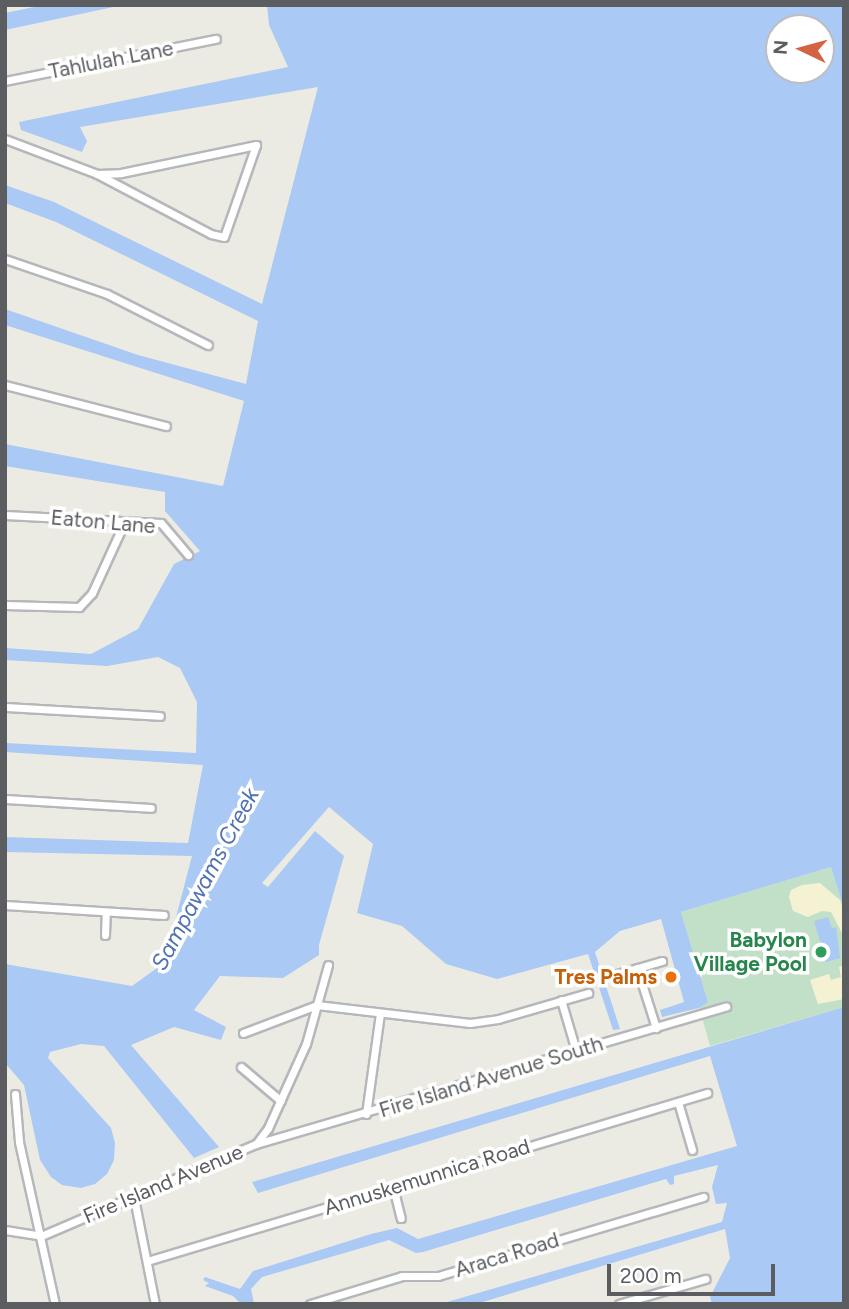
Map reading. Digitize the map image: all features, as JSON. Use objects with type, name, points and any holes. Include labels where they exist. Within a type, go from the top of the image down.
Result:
[{"type":"street","name":"Tahlulah Lane","points":[[5,81],[216,39]]},
{"type":"street","points":[[5,139],[97,174],[211,234],[224,237],[256,145],[121,173],[97,174]]},
{"type":"street","points":[[5,259],[107,294],[208,345]]},
{"type":"street","points":[[5,385],[166,426]]},
{"type":"street","name":"Eaton Lane","points":[[5,514],[161,523],[188,555]]},
{"type":"street","points":[[5,605],[79,607],[92,593],[125,522]]},
{"type":"street","points":[[5,707],[160,716]]},
{"type":"street","points":[[5,799],[151,808]]},
{"type":"street","points":[[5,905],[164,915]]},
{"type":"street","points":[[105,935],[106,912]]},
{"type":"street","points":[[617,974],[662,961]]},
{"type":"street","name":"Fire Island Avenue","points":[[41,1236],[256,1144],[281,1101],[306,1044],[327,965]]},
{"type":"street","points":[[637,968],[656,1028]]},
{"type":"street","points":[[243,1033],[317,1005],[470,1023],[498,1019],[588,993]]},
{"type":"street","points":[[561,1000],[576,1051]]},
{"type":"street","name":"Fire Island Avenue South","points":[[256,1144],[726,1007]]},
{"type":"street","points":[[366,1114],[380,1013]]},
{"type":"street","points":[[240,1067],[281,1101]]},
{"type":"street","name":"Annuskemunnica Road","points":[[147,1261],[707,1093]]},
{"type":"street","points":[[15,1094],[19,1142],[55,1304]]},
{"type":"street","points":[[678,1102],[692,1150]]},
{"type":"street","points":[[393,1187],[401,1218]]},
{"type":"street","name":"Araca Road","points":[[310,1304],[402,1276],[438,1276],[703,1197]]},
{"type":"street","points":[[134,1198],[155,1304]]},
{"type":"street","points":[[5,1230],[41,1236]]},
{"type":"street","points":[[619,1304],[705,1279]]},
{"type":"green space","points":[[831,867],[844,909],[844,1007],[710,1046],[699,1006],[708,1002],[681,912]]},
{"type":"sand","points":[[820,883],[840,900],[844,912],[844,937],[831,912],[822,911],[808,917],[793,911],[789,897],[791,890],[802,885]]},
{"type":"sand","points":[[844,965],[844,999],[818,1004],[810,980],[829,974],[831,980],[841,977],[839,967]]},
{"type":"water","points":[[44,5],[123,5],[5,30],[5,13]]},
{"type":"water","name":"Sampawams Creek","points":[[267,5],[844,5],[844,909],[831,867],[681,912],[708,1002],[699,1008],[662,1017],[660,1010],[684,1002],[661,919],[620,931],[595,952],[620,1029],[613,1030],[588,954],[497,979],[446,964],[402,926],[357,913],[373,844],[329,807],[262,883],[268,887],[315,831],[344,856],[319,945],[319,955],[283,978],[220,976],[194,1010],[226,1027],[221,1040],[174,1027],[131,1045],[219,1147],[194,1158],[104,1046],[81,1044],[50,1052],[48,1058],[111,1128],[115,1143],[114,1160],[107,1174],[95,1184],[81,1188],[62,1185],[51,1177],[40,1160],[24,1085],[5,1063],[5,964],[132,986],[164,963],[192,856],[5,852],[5,837],[188,843],[203,765],[5,752],[5,743],[196,753],[197,702],[180,668],[158,657],[107,666],[5,660],[5,648],[91,654],[138,629],[174,564],[200,551],[165,511],[165,492],[5,466],[5,444],[223,486],[244,401],[5,325],[5,309],[138,355],[246,384],[258,321],[56,222],[5,203],[5,185],[54,202],[262,304],[318,87],[80,127],[87,141],[82,152],[21,130],[19,122],[288,67],[269,25]]},
{"type":"water","points":[[828,917],[832,928],[836,927],[840,958],[826,962],[814,921]]},
{"type":"water","points":[[844,1007],[844,1304],[712,1304],[710,1297],[730,1258],[725,1229],[476,1304],[440,1304],[722,1222],[727,1203],[716,1204],[712,1187],[718,1165],[674,1176],[674,1184],[670,1185],[666,1179],[423,1252],[416,1253],[389,1240],[262,1277],[251,1289],[254,1304],[241,1304],[233,1296],[205,1286],[209,1283],[203,1280],[205,1277],[240,1289],[253,1271],[371,1234],[397,1228],[418,1239],[737,1146],[710,1056],[258,1193],[252,1182]]},
{"type":"place","name":"Babylon Village Pool","points":[[821,952]]},
{"type":"place","name":"Tres Palms","points":[[671,977]]}]
